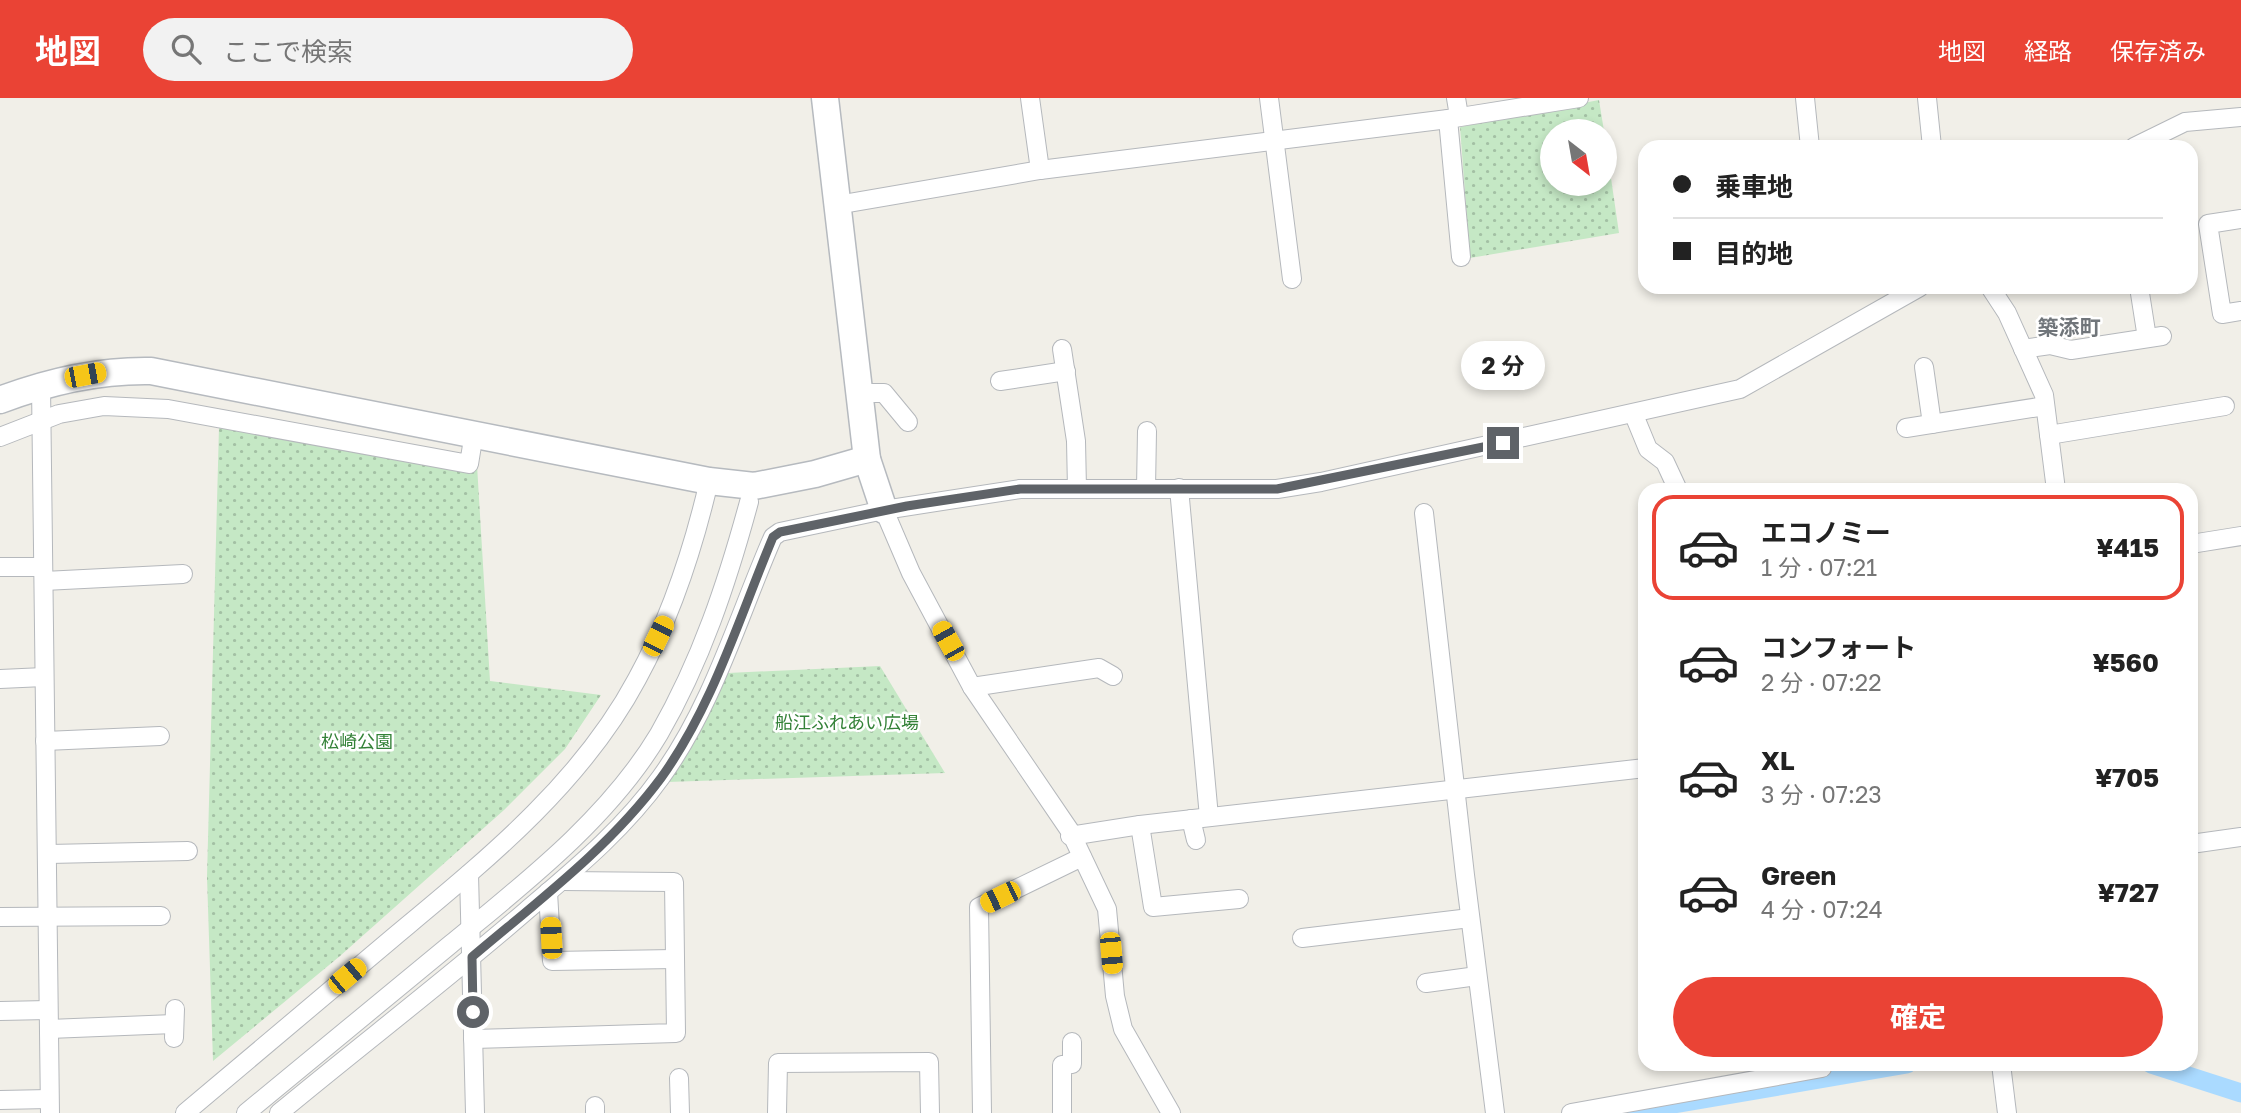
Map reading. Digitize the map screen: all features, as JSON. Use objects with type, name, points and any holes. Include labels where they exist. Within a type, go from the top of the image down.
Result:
[{"type":"street","points":[[825,98],[867,459],[884,510],[911,573],[972,687],[1050,801],[1082,857],[1107,909],[1115,996],[1123,1028],[1171,1113]]},
{"type":"street","points":[[1030,98],[1040,170]]},
{"type":"street","points":[[1269,98],[1292,279]]},
{"type":"street","points":[[1456,98],[1453,118],[1461,257]]},
{"type":"street","points":[[837,205],[1040,170],[1453,118],[1579,98]]},
{"type":"street","points":[[1805,98],[1809,140]]},
{"type":"street","points":[[1927,98],[1931,140]]},
{"type":"street","points":[[2148,140],[2185,122],[2241,117]]},
{"type":"street","points":[[2241,219],[2208,225],[2222,314],[2241,310]]},
{"type":"street","points":[[279,1113],[472,957],[563,881],[612,835],[661,777],[715,681],[773,537],[787,530],[884,510],[1020,489],[1277,489],[1634,415],[1740,389],[1908,294]]},
{"type":"street","points":[[1994,294],[2044,395],[2055,483]]},
{"type":"street","points":[[2023,349],[2050,345],[2071,350],[2155,337],[2141,294]]},
{"type":"street","points":[[1062,349],[1076,441],[1077,489]]},
{"type":"street","points":[[1924,367],[1933,424]]},
{"type":"street","points":[[0,400],[41,386],[109,371],[151,371],[709,481],[754,485],[815,474],[867,459]]},
{"type":"street","points":[[1000,381],[1066,371]]},
{"type":"street","points":[[0,1100],[50,1106],[50,918],[41,386]]},
{"type":"street","points":[[859,393],[884,393],[908,422]]},
{"type":"street","points":[[0,437],[43,419],[104,406],[168,409],[469,464],[474,433]]},
{"type":"street","points":[[1906,428],[2045,406]]},
{"type":"street","points":[[2049,435],[2225,406]]},
{"type":"street","points":[[1634,415],[1648,449],[1665,463],[1675,483]]},
{"type":"street","points":[[1146,488],[1147,431]]},
{"type":"street","points":[[185,1113],[469,874],[554,794],[600,736],[636,681],[669,613],[692,547],[709,481]]},
{"type":"street","points":[[1179,488],[1200,818],[1196,839]]},
{"type":"street","points":[[246,1113],[506,900],[564,846],[620,787],[658,736],[690,676],[721,599],[749,502]]},
{"type":"street","points":[[1424,513],[1495,1113]]},
{"type":"street","points":[[2198,543],[2241,536]]},
{"type":"street","points":[[0,567],[43,574],[183,574]]},
{"type":"street","points":[[972,687],[1099,668],[1113,676]]},
{"type":"street","points":[[0,679],[44,677]]},
{"type":"street","points":[[46,741],[160,736]]},
{"type":"street","points":[[1070,836],[1140,825],[1638,769]]},
{"type":"street","points":[[1140,825],[1153,907],[1239,899]]},
{"type":"street","points":[[2198,844],[2241,837]]},
{"type":"street","points":[[49,854],[188,851]]},
{"type":"street","points":[[982,1113],[979,907],[1082,857]]},
{"type":"street","points":[[469,874],[475,1113]]},
{"type":"street","points":[[473,1039],[676,1033],[674,882],[563,881]]},
{"type":"street","points":[[548,892],[552,961],[674,959]]},
{"type":"street","points":[[0,917],[161,916]]},
{"type":"street","points":[[1302,938],[1470,918]]},
{"type":"street","points":[[1426,983],[1477,976]]},
{"type":"street","points":[[0,1010],[48,1010]]},
{"type":"street","points":[[49,1029],[175,1024]]},
{"type":"street","points":[[1062,1113],[1062,1065],[1072,1064],[1072,1042]]},
{"type":"street","points":[[777,1113],[778,1063],[929,1062],[930,1113]]},
{"type":"street","points":[[1571,1113],[1805,1071]]},
{"type":"street","points":[[2002,1071],[2007,1113]]},
{"type":"street","points":[[679,1078],[680,1113]]},
{"type":"green space","points":[[1599,100],[1602,119],[1540,119],[1540,196],[1614,196],[1619,233],[1470,258],[1460,127]]},
{"type":"green space","name":"松崎公園","points":[[219,427],[477,465],[490,681],[601,695],[565,749],[504,810],[340,956],[213,1061],[207,877]]},
{"type":"green space","name":"船江ふれあい広場","points":[[880,666],[945,773],[667,782],[728,673]]},
{"type":"waterway","points":[[1621,1113],[1866,1071]]},
{"type":"waterway","points":[[2173,1071],[2241,1093]]},
{"type":"district","name":"築添町","points":[[2069,327]]},
{"type":"route","points":[[473,1012],[472,957],[563,881],[612,835],[661,777],[715,681],[773,537],[780,532],[907,506],[1020,489],[1277,489],[1503,443]]}]
